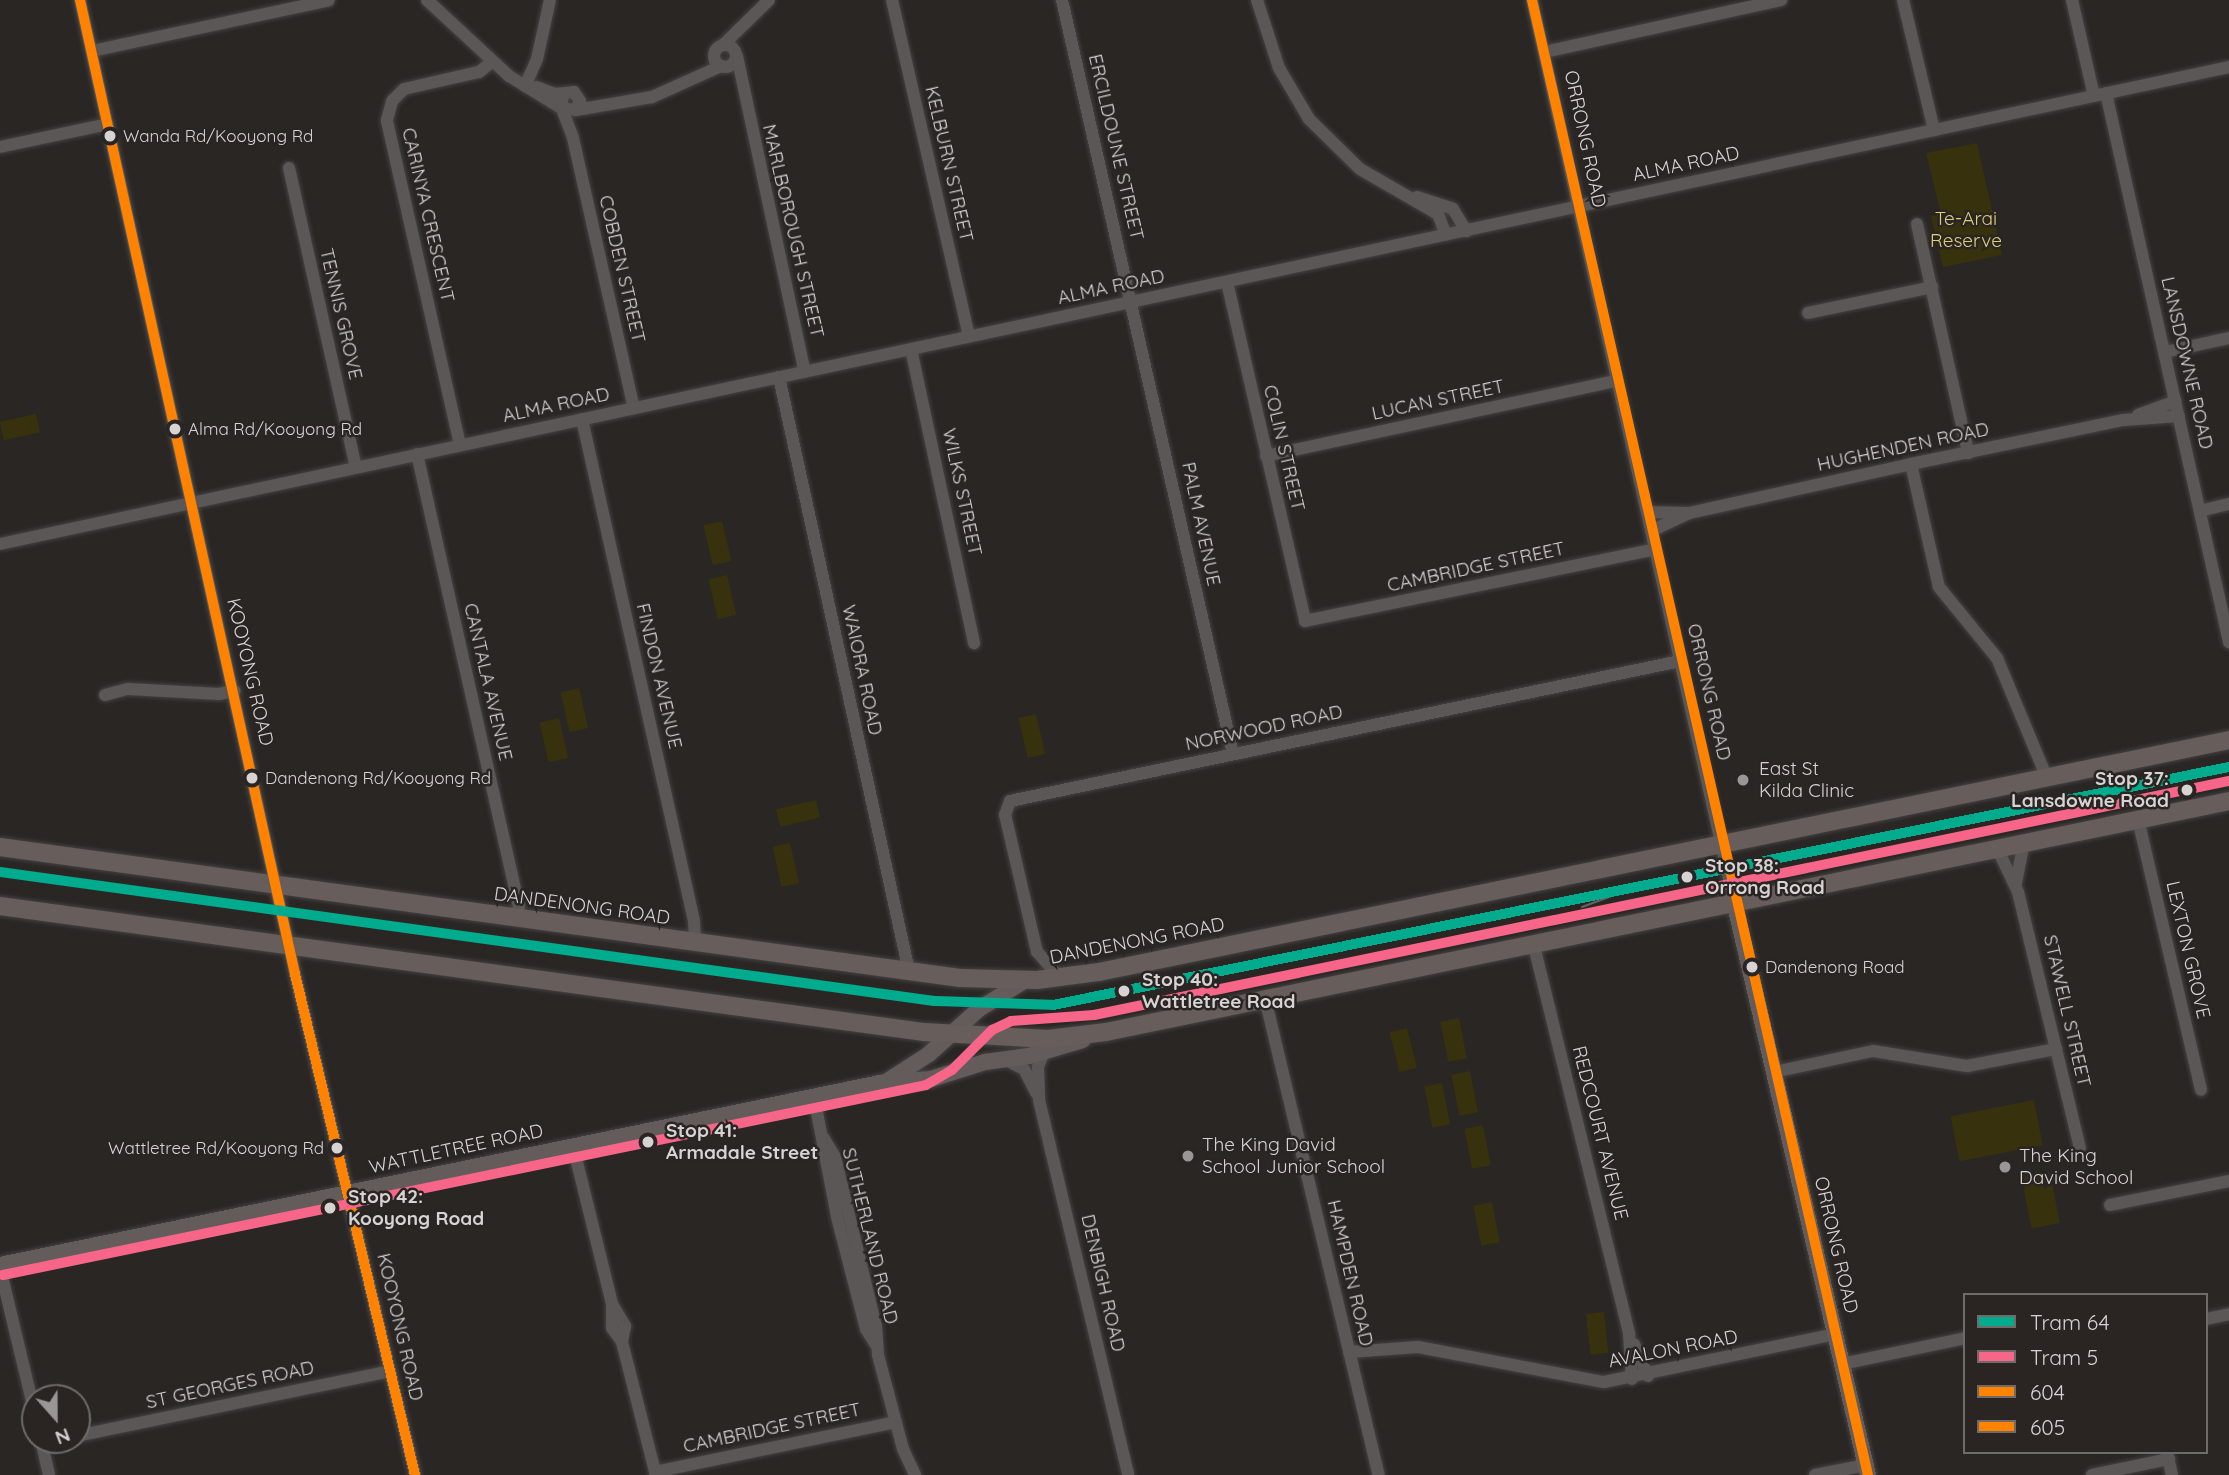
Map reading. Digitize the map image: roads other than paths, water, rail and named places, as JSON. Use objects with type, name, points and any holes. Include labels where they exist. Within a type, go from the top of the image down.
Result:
[{"type":"highway","name":"DANDENONG ROAD","points":[[0,847],[909,971],[1026,981],[1060,978],[2229,740]]},
{"type":"highway","points":[[0,906],[949,1035],[1030,1040],[1106,1032],[1533,942],[2229,801]]},
{"type":"main road","name":"ORRONG ROAD","points":[[1734,901],[1867,1470]]},
{"type":"main road","name":"WATTLETREE ROAD","points":[[880,1083],[926,1056],[983,1006],[1026,981]]},
{"type":"main road","name":"WATTLETREE ROAD","points":[[0,1266],[880,1083],[936,1079],[998,1060],[1044,1052],[1106,1032]]},
{"type":"street","name":"KOOYONG ROAD","points":[[80,0],[290,946],[415,1475]]},
{"type":"street","points":[[92,51],[329,0]]},
{"type":"street","points":[[427,0],[492,62],[526,86],[568,110],[652,97],[734,63],[755,14]]},
{"type":"street","points":[[526,86],[537,59],[550,0]]},
{"type":"street","points":[[691,79],[769,0]]},
{"type":"street","name":"KELBURN STREET","points":[[892,0],[969,336]]},
{"type":"street","name":"ERCILDOUNE STREET","points":[[1062,0],[1132,302]]},
{"type":"street","points":[[1257,0],[1279,68],[1309,119],[1353,163],[1438,215],[1446,235]]},
{"type":"street","name":"ORRONG ROAD","points":[[1532,0],[1734,901]]},
{"type":"street","points":[[1544,52],[1781,0]]},
{"type":"street","points":[[1903,0],[1934,130]]},
{"type":"street","name":"LANSDOWNE ROAD","points":[[2072,0],[2100,95],[2165,352],[2229,642]]},
{"type":"street","points":[[719,49],[736,54]]},
{"type":"street","name":"MARLBOROUGH STREET","points":[[719,49],[722,66],[743,99]]},
{"type":"street","name":"MARLBOROUGH STREET","points":[[736,54],[743,99],[805,372]]},
{"type":"street","name":"CARINYA CRESCENT","points":[[460,445],[387,120],[392,101],[404,89],[479,72],[492,62]]},
{"type":"street","name":"ALMA ROAD","points":[[2,544],[2229,66]]},
{"type":"street","points":[[526,86],[618,103]]},
{"type":"street","points":[[568,110],[570,94]]},
{"type":"street","points":[[568,110],[570,94]]},
{"type":"street","name":"COBDEN STREET","points":[[568,110],[634,408]]},
{"type":"street","points":[[0,147],[108,124]]},
{"type":"street","name":"TENNIS GROVE","points":[[289,168],[356,467]]},
{"type":"street","points":[[1403,194],[1453,209],[1466,231]]},
{"type":"street","points":[[1917,224],[1968,453]]},
{"type":"street","name":"COLIN STREET","points":[[1227,282],[1305,621]]},
{"type":"street","points":[[1808,313],[1932,287]]},
{"type":"street","name":"PALM AVENUE","points":[[1132,302],[1233,754]]},
{"type":"street","points":[[2165,352],[2229,338]]},
{"type":"street","name":"WILKS STREET","points":[[911,349],[974,643]]},
{"type":"street","name":"WAIORA ROAD","points":[[779,377],[909,971]]},
{"type":"street","name":"LUCAN STREET","points":[[1266,456],[1617,382]]},
{"type":"street","name":"HUGHENDEN ROAD","points":[[2124,420],[2176,401]]},
{"type":"street","name":"HUGHENDEN ROAD","points":[[1651,531],[1689,513],[1911,464],[2124,420],[2179,416]]},
{"type":"street","name":"FINDON AVENUE","points":[[582,419],[694,921],[695,942]]},
{"type":"street","name":"CANTALA AVENUE","points":[[417,454],[517,897],[518,919]]},
{"type":"street","points":[[1911,464],[1939,587],[1997,658],[2047,778]]},
{"type":"street","points":[[2200,511],[2229,504]]},
{"type":"street","name":"HUGHENDEN ROAD","points":[[1647,512],[1689,513]]},
{"type":"street","points":[[0,530],[2,544]]},
{"type":"street","name":"CAMBRIDGE STREET","points":[[1305,621],[1655,549]]},
{"type":"street","name":"NORWOOD ROAD","points":[[1060,978],[1037,952],[1005,815],[1007,804],[1680,661]]},
{"type":"street","points":[[105,695],[120,690],[216,694],[235,691]]},
{"type":"street","name":"LEXTON GROVE","points":[[2138,819],[2201,1090]]},
{"type":"street","name":"STAWELL STREET","points":[[2016,884],[2024,842]]},
{"type":"street","name":"STAWELL STREET","points":[[1997,848],[2016,884],[2080,1148]]},
{"type":"street","name":"REDCOURT AVENUE","points":[[1533,942],[1629,1334],[1632,1379]]},
{"type":"street","points":[[1026,981],[1037,952]]},
{"type":"street","name":"HAMPDEN ROAD","points":[[1265,998],[1379,1475]]},
{"type":"street","points":[[1774,1072],[1872,1051],[1967,1066],[2056,1049]]},
{"type":"street","name":"DENBIGH ROAD","points":[[1044,1052],[1038,1064],[1040,1100],[1128,1475]]},
{"type":"street","name":"DENBIGH ROAD","points":[[998,1060],[1020,1065],[1040,1100]]},
{"type":"street","name":"SUTHERLAND ROAD","points":[[814,1097],[823,1137],[835,1157],[876,1326],[876,1345],[910,1472]]},
{"type":"street","points":[[573,1146],[612,1304],[612,1328],[622,1342],[655,1474]]},
{"type":"street","points":[[2110,1205],[2229,1181]]},
{"type":"street","points":[[0,1266],[28,1384]]},
{"type":"street","points":[[2208,1319],[2229,1314]]},
{"type":"street","name":"REDCOURT AVENUE","points":[[1629,1334],[1648,1376]]},
{"type":"street","name":"AVALON ROAD","points":[[1350,1358],[1393,1347],[1441,1350],[1590,1381],[1632,1379],[1835,1334]]},
{"type":"street","points":[[1842,1364],[1963,1338]]},
{"type":"street","name":"ST GEORGES ROAD","points":[[91,1433],[390,1371]]},
{"type":"street","name":"CAMBRIDGE STREET","points":[[655,1474],[896,1422]]},
{"type":"street","points":[[45,1454],[50,1475]]},
{"type":"street","points":[[2092,1475],[2168,1456],[2172,1475]]},
{"type":"street","points":[[1815,1475],[1867,1470]]},
{"type":"tram line","name":"64","points":[[0,872],[934,1001],[1053,1005],[2229,767]]},
{"type":"tram line","name":"5","points":[[3,1275],[926,1085],[952,1070],[992,1030],[1011,1021],[1094,1015],[2229,781]]},
{"type":"tram line","points":[[1582,907],[1625,891]]},
{"type":"place","name":"Wanda Rd/Kooyong Rd","points":[[110,136]]},
{"type":"place","name":"Alma Rd/Kooyong Rd","points":[[175,429]]},
{"type":"place","name":"Dandenong Rd/Kooyong Rd","points":[[252,778]]},
{"type":"place","name":"East St Kilda Clinic","points":[[1743,780]]},
{"type":"place","name":"Stop 37: Lansdowne Road","points":[[2187,790]]},
{"type":"place","name":"Stop 38: Orrong Road","points":[[1687,877]]},
{"type":"place","name":"Dandenong Road","points":[[1752,967]]},
{"type":"place","name":"Stop 40: Wattletree Road","points":[[1124,991]]},
{"type":"place","name":"Stop 41: Armadale Street","points":[[648,1142]]},
{"type":"place","name":"Wattletree Rd/Kooyong Rd","points":[[337,1148]]},
{"type":"place","name":"The King David School Junior School","points":[[1188,1156]]},
{"type":"place","name":"The King David School","points":[[2005,1167]]},
{"type":"place","name":"Stop 42: Kooyong Road","points":[[330,1208]]},
{"type":"park label","name":"Te-Arai Reserve","points":[[1966,230]]}]
